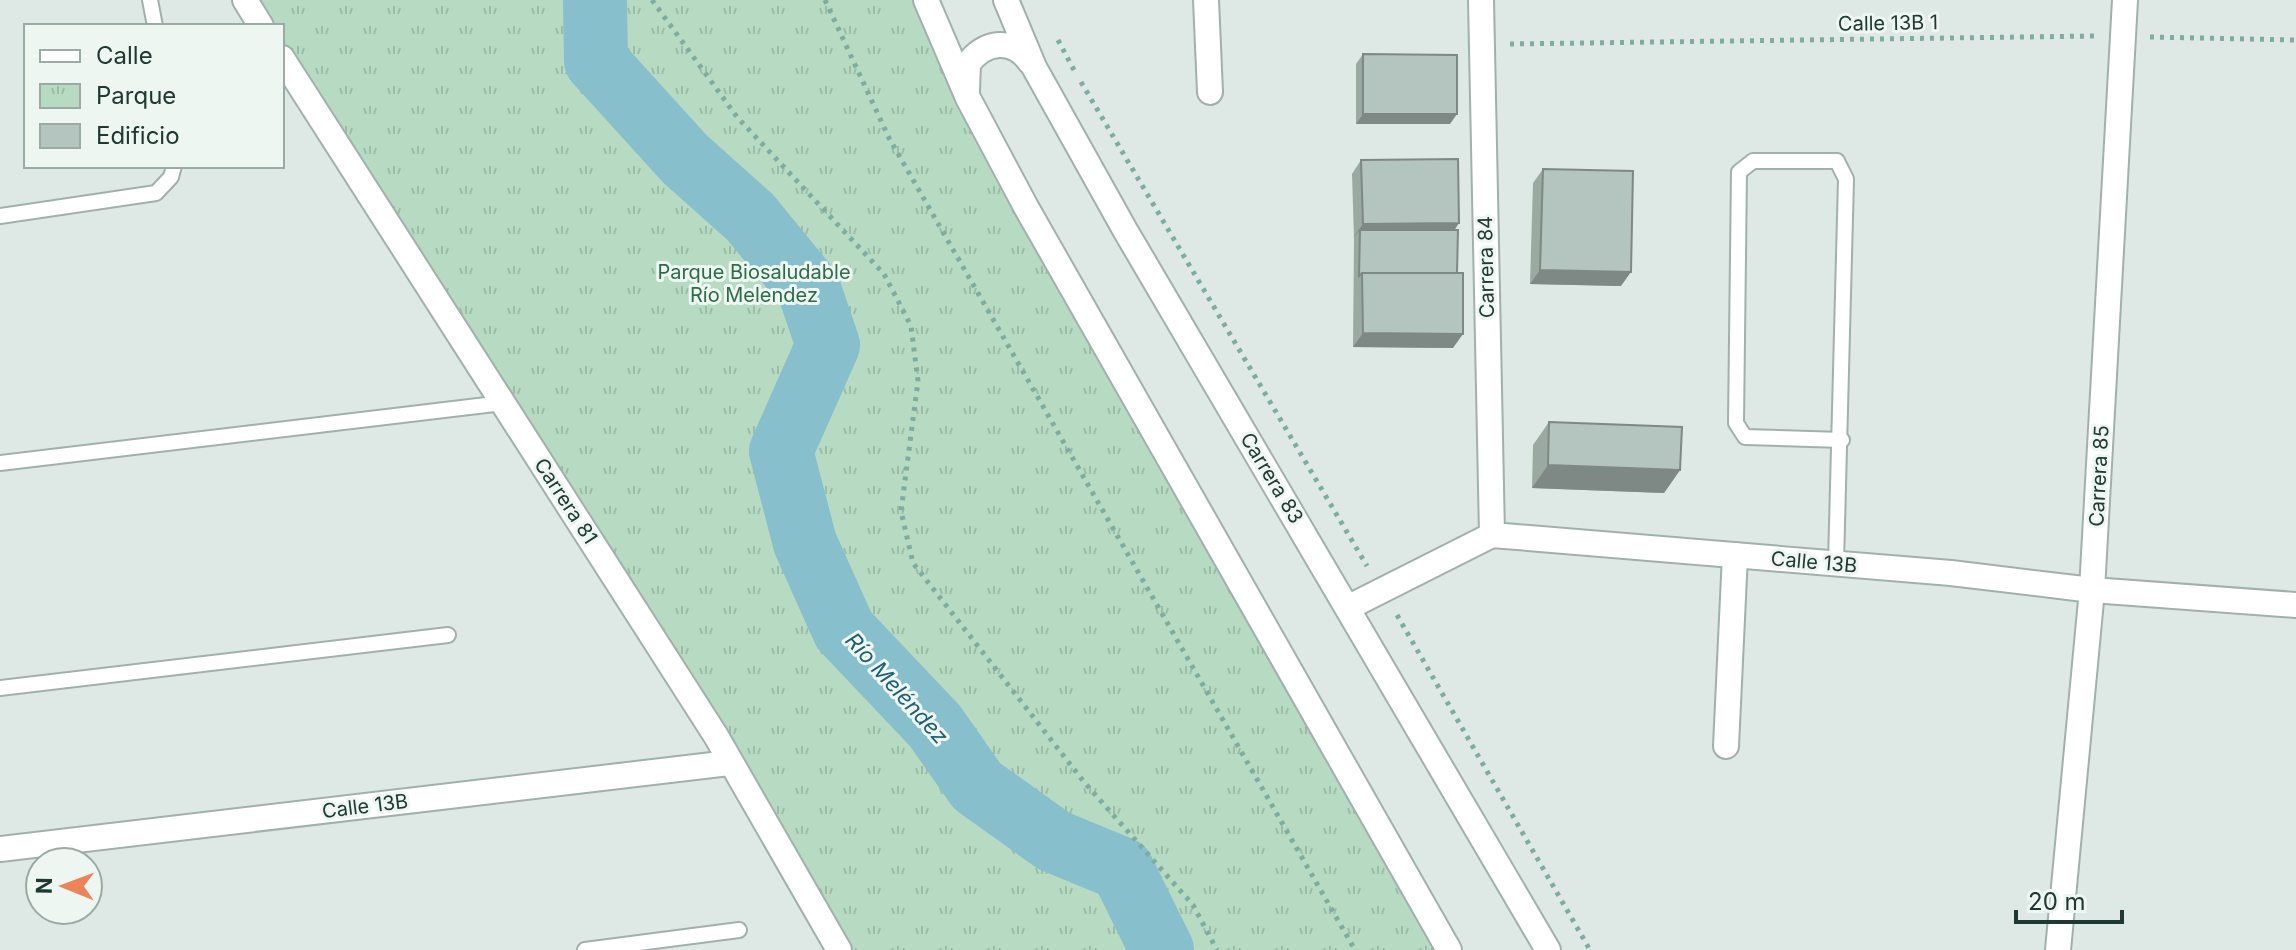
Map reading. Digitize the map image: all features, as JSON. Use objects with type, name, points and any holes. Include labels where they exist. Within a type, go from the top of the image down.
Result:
[{"type":"street","points":[[245,0],[260,24]]},
{"type":"street","points":[[926,0],[968,98],[1026,207],[1449,950]]},
{"type":"street","name":"Carrera 83","points":[[1006,0],[1034,67],[1125,230],[1548,950]]},
{"type":"street","points":[[1206,0],[1210,92]]},
{"type":"street","name":"Carrera 84","points":[[1481,0],[1492,535]]},
{"type":"street","name":"Carrera 85","points":[[2058,950],[2092,590],[2125,0]]},
{"type":"street","points":[[968,98],[965,76],[968,64],[984,47],[995,44],[1017,49],[1034,67]]},
{"type":"street","name":"Carrera 81","points":[[284,61],[716,736],[839,950]]},
{"type":"street","points":[[1349,607],[1492,535]]},
{"type":"street","name":"Calle 13B","points":[[1492,535],[1836,563],[2092,590],[2296,605]]},
{"type":"street","points":[[1726,746],[1735,555]]},
{"type":"street","name":"Calle 13B","points":[[0,849],[729,763]]},
{"type":"lane","points":[[150,0],[155,24]]},
{"type":"lane","points":[[1836,563],[1842,440],[1846,179],[1837,161],[1753,161],[1739,172],[1736,423],[1745,437],[1842,440]]},
{"type":"lane","points":[[0,216],[156,193],[171,177],[173,168]]},
{"type":"lane","points":[[0,463],[503,403]]},
{"type":"lane","points":[[0,688],[448,635]]},
{"type":"lane","points":[[585,950],[739,930]]},
{"type":"path","points":[[652,0],[737,117],[884,274],[911,326],[918,381],[901,511],[913,563],[1084,782],[1193,905],[1217,950]]},
{"type":"path","points":[[825,0],[889,138],[1207,698],[1355,950]]},
{"type":"path","points":[[1056,35],[1370,570]]},
{"type":"path","name":"Calle 13B 1","points":[[1481,44],[2125,36],[2296,40]]},
{"type":"path","points":[[1395,611],[1590,950]]},
{"type":"green space","name":"Parque Biosaludable Río Melendez","points":[[245,0],[926,0],[939,34],[1449,950],[839,950],[284,61],[284,24],[260,24]]},
{"type":"building","points":[[1363,54],[1457,55],[1457,114],[1363,114]]},
{"type":"building","points":[[1458,159],[1459,223],[1363,224],[1361,160]]},
{"type":"building","points":[[1543,169],[1633,171],[1631,272],[1540,270]]},
{"type":"building","points":[[1360,230],[1458,230],[1457,273],[1362,273],[1359,276]]},
{"type":"building","points":[[1362,273],[1463,273],[1463,334],[1363,333]]},
{"type":"building","points":[[1549,422],[1682,427],[1680,470],[1548,465]]},
{"type":"waterway","name":"Río Meléndez","points":[[595,0],[596,61],[685,159],[750,217],[809,289],[828,345],[781,451],[805,543],[844,630],[935,726],[977,786],[1054,841],[1122,869],[1162,950]]}]
